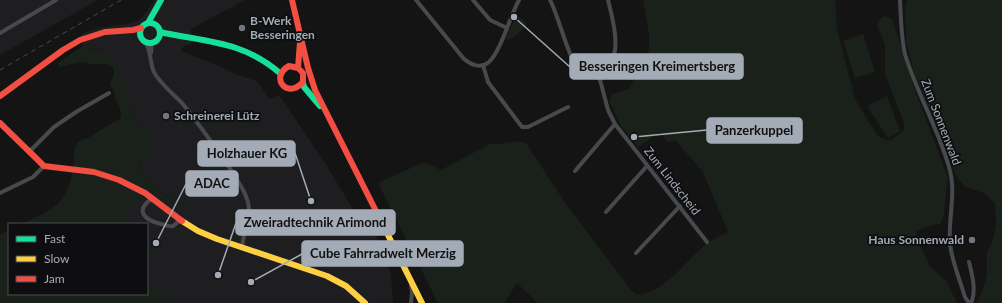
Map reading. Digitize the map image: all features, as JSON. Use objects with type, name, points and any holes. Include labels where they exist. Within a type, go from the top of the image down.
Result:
[{"type":"main road","points":[[0,96],[73,43],[105,32],[133,30],[151,23],[161,0]]},
{"type":"main road","points":[[292,0],[299,24],[308,71],[328,117],[407,272],[419,302]]},
{"type":"main road","points":[[151,23],[158,27],[159,35]]},
{"type":"main road","points":[[296,67],[299,51],[299,24]]},
{"type":"main road","points":[[140,35],[141,28]]},
{"type":"main road","points":[[98,34],[111,33],[140,35],[146,42],[152,42],[159,35]]},
{"type":"main road","points":[[159,35],[188,38],[231,46],[257,56],[282,71]]},
{"type":"main road","points":[[316,101],[301,89],[290,89],[283,86],[280,79],[282,71],[289,66],[296,67],[303,73],[304,87],[316,101],[328,117]]},
{"type":"main road","points":[[297,88],[303,82]]},
{"type":"main road","points":[[0,123],[44,166],[74,169],[107,175],[132,186],[153,198],[180,220],[206,235],[327,276],[350,289],[365,303]]},
{"type":"street","points":[[0,33],[56,0]]},
{"type":"street","points":[[416,0],[464,59],[471,64],[483,66],[490,62],[494,57],[519,0]]},
{"type":"street","points":[[473,0],[490,20],[506,28]]},
{"type":"street","points":[[550,0],[556,12],[576,67],[584,74],[599,76],[610,66],[615,53],[615,30],[608,0]]},
{"type":"street","name":"Zum Sonnenwald","points":[[900,0],[902,36],[906,55],[950,172],[952,189],[950,243],[965,297],[969,303],[973,298],[974,287],[970,262]]},
{"type":"street","points":[[146,42],[152,68],[156,75],[210,138],[243,190],[249,208],[242,246]]},
{"type":"street","points":[[151,59],[152,42]]},
{"type":"street","points":[[483,66],[488,82],[522,127],[528,126],[568,107]]},
{"type":"street","name":"Zum Lindscheid","points":[[599,76],[608,110],[615,124],[707,242]]},
{"type":"street","points":[[28,152],[54,127],[109,93]]},
{"type":"street","points":[[575,171],[615,124]]},
{"type":"street","points":[[0,193],[33,177],[44,166]]},
{"type":"street","points":[[606,212],[647,166]]},
{"type":"street","points":[[153,198],[147,202],[143,210],[143,214],[148,220],[169,226],[177,224],[180,220]]},
{"type":"street","points":[[636,252],[680,206]]},
{"type":"street","points":[[407,272],[412,292],[411,303]]},
{"type":"shaded area","points":[[0,0],[98,0],[0,55]]},
{"type":"shaded area","points":[[154,0],[245,0],[191,29],[191,44],[184,46],[181,51],[235,74],[257,81],[269,98],[271,99],[278,95],[282,99],[327,166],[369,236],[374,231],[391,274],[393,303],[172,303],[148,282],[148,223],[125,223],[142,187],[152,190],[172,206],[179,197],[172,201],[138,168],[138,165],[151,152],[153,137],[135,118],[128,105],[117,68],[102,50],[85,48],[83,46],[81,34],[98,28],[126,24],[139,20],[146,13]]},
{"type":"shaded area","points":[[643,0],[835,0],[837,29],[855,99],[877,135],[883,139],[890,140],[900,134],[904,129],[904,123],[885,74],[885,45],[877,25],[880,19],[885,16],[892,19],[912,82],[948,178],[943,219],[940,224],[929,226],[917,231],[916,238],[929,265],[947,282],[957,303],[538,303],[517,283],[504,303],[438,303],[378,183],[424,162],[441,170],[490,144],[517,142],[526,143],[566,204],[631,290],[637,295],[647,293],[665,283],[704,246],[728,232],[703,172],[675,140],[667,142],[660,132],[638,147],[621,126],[609,101],[612,94],[629,89],[649,50],[649,34]]},
{"type":"shaded area","points":[[907,0],[1002,0],[1002,303],[977,303],[987,274],[987,251],[992,243],[996,224],[995,203],[984,193],[966,187],[956,177],[938,129],[916,79],[906,42],[905,9]]},
{"type":"shaded area","points":[[517,14],[527,24],[514,37],[505,40]]},
{"type":"shaded area","points":[[863,34],[875,72],[855,78],[843,41]]},
{"type":"shaded area","points":[[83,46],[89,49],[106,52],[113,58],[131,111],[135,118],[153,137],[155,144],[153,150],[148,156],[138,164],[138,168],[167,197],[173,201],[179,197],[181,198],[178,205],[172,206],[146,187],[142,188],[125,223],[24,223],[50,210],[62,199],[70,181],[73,169],[74,149],[76,145],[82,140],[92,136],[108,125],[119,120],[121,115],[120,108],[115,99],[114,90],[110,85],[114,74],[114,68],[107,64],[91,64],[82,62],[58,67],[58,63]]},
{"type":"shaded area","points":[[887,96],[900,131],[888,138],[867,106]]},
{"type":"shaded area","points":[[8,230],[8,295],[148,295],[148,282],[172,303],[0,303],[0,234]]},
{"type":"railway","points":[[0,70],[121,0]]},
{"type":"traffic: fast","points":[[148,23],[161,0]]},
{"type":"traffic: fast","points":[[150,23],[157,26],[160,33],[157,40],[150,43],[143,40],[140,33],[143,26],[150,23]]},
{"type":"traffic: fast","points":[[160,32],[224,44],[239,49],[267,63],[281,74]]},
{"type":"traffic: fast","points":[[303,82],[304,87],[320,106]]},
{"type":"traffic: slow","points":[[379,217],[422,303]]},
{"type":"traffic: slow","points":[[182,221],[198,231],[217,239],[327,276],[346,286],[365,303]]},
{"type":"traffic: jam","points":[[292,0],[308,68],[315,90],[379,217]]},
{"type":"traffic: jam","points":[[0,96],[63,50],[80,40],[105,32],[141,28]]},
{"type":"traffic: jam","points":[[298,68],[289,66],[283,71],[280,76],[282,85],[291,89],[297,87],[303,82],[303,73],[298,68],[300,42]]},
{"type":"traffic: jam","points":[[0,123],[44,166],[94,172],[119,180],[145,193],[182,221]]},
{"type":"place","name":"Besseringen Kreimertsberg","points":[[514,17]]},
{"type":"place","name":"B-Werk Besseringen","points":[[242,28]]},
{"type":"place","name":"Schreinerei Lütz","points":[[166,116]]},
{"type":"place","name":"Panzerkuppel","points":[[634,137]]},
{"type":"place","name":"Holzhauer KG","points":[[311,201]]},
{"type":"place","name":"Haus Sonnenwald","points":[[972,240]]},
{"type":"place","name":"ADAC","points":[[156,243]]},
{"type":"place","name":"Zweiradtechnik Arimond","points":[[218,275]]},
{"type":"place","name":"Cube Fahrradwelt Merzig","points":[[251,282]]}]
